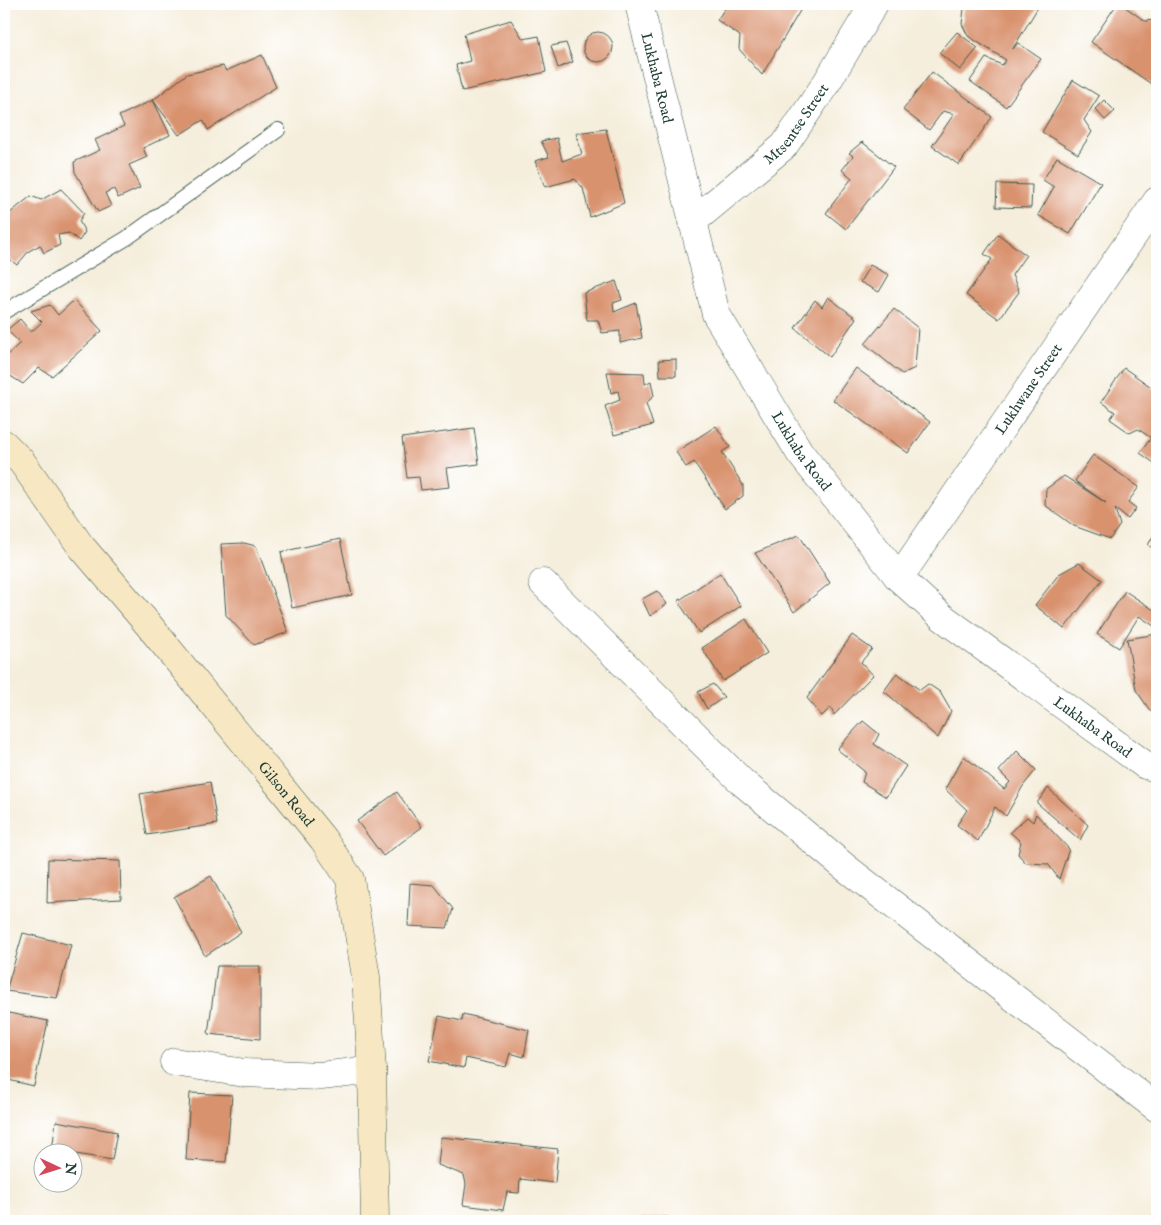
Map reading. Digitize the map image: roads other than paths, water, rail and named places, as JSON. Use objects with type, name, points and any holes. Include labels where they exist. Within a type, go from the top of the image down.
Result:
[{"type":"street","name":"Lukhaba Road","points":[[639,4],[716,314],[800,453],[899,578],[949,622],[1145,765],[1157,768]]},
{"type":"street","name":"Mtsentse Street","points":[[692,222],[784,146],[827,82],[874,4]]},
{"type":"street","name":"Lukhwane Street","points":[[899,578],[1157,201]]},
{"type":"street","name":"Gilson Road","points":[[4,444],[22,462],[80,546],[147,623],[323,838],[350,879],[366,977],[372,1070],[375,1221]]},
{"type":"street","points":[[543,583],[742,782],[846,868],[1157,1108]]},
{"type":"street","points":[[174,1062],[245,1073],[321,1076],[372,1070]]},
{"type":"lane","points":[[4,312],[128,238],[278,130]]}]
